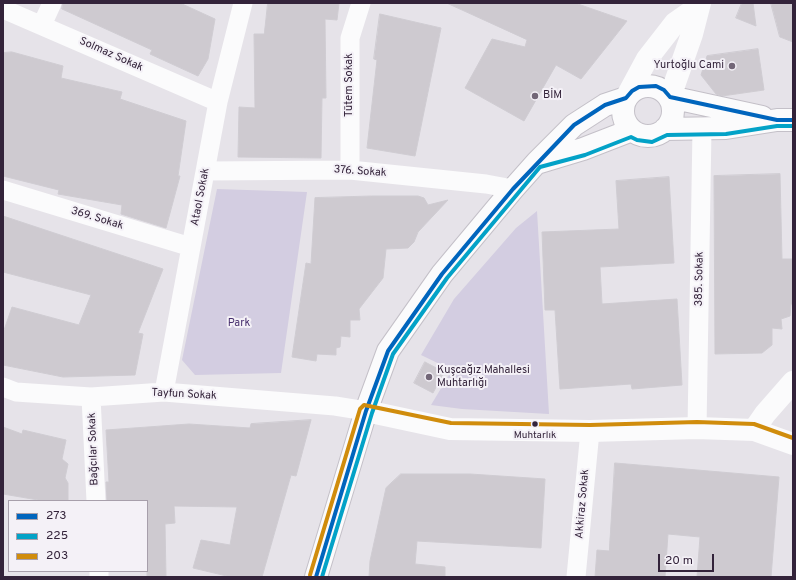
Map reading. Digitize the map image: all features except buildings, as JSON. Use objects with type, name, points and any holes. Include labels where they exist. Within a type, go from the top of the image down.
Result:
[{"type":"main road","points":[[670,97],[692,34],[695,4]]},
{"type":"main road","points":[[695,4],[675,24],[647,59],[623,106],[623,115],[626,124],[638,134],[652,136],[666,129],[726,128],[785,120]]},
{"type":"main road","points":[[316,577],[366,411],[388,351],[442,274],[513,189],[537,162],[574,125],[605,105],[626,98],[639,87],[648,85],[660,88],[670,97],[673,103],[673,117],[666,129]]},
{"type":"main road","points":[[670,97],[785,120]]},
{"type":"main road","points":[[537,162],[583,149],[632,130]]},
{"type":"main road","points":[[754,430],[793,382]]},
{"type":"main road","points":[[366,411],[450,429],[590,432],[697,428],[754,430],[793,444]]},
{"type":"street","points":[[42,24],[52,3]]},
{"type":"street","name":"Ataol Sokak","points":[[164,392],[218,102],[243,3]]},
{"type":"street","name":"Tütem Sokak","points":[[350,170],[350,38],[361,3]]},
{"type":"street","name":"Solmaz Sokak","points":[[3,9],[42,24],[218,102]]},
{"type":"street","name":"385. Sokak","points":[[697,428],[702,129]]},
{"type":"street","name":"376. Sokak","points":[[206,171],[350,170],[486,184],[513,189]]},
{"type":"street","name":"369. Sokak","points":[[3,190],[191,247]]},
{"type":"street","name":"Tayfun Sokak","points":[[3,387],[16,392],[91,397],[164,392],[335,406],[366,411]]},
{"type":"street","name":"Bağcılar Sokak","points":[[91,397],[96,500]]},
{"type":"street","name":"Akkiraz Sokak","points":[[576,577],[590,432]]},
{"type":"green space","name":"Park","points":[[217,189],[307,192],[281,373],[195,375],[182,360]]},
{"type":"green space","points":[[537,211],[549,414],[462,409],[431,405],[452,370],[421,355],[454,299],[516,228]]},
{"type":"transit line","name":"273","points":[[316,577],[366,411],[388,351],[442,274],[513,189],[574,125],[605,105],[626,98],[632,91],[639,87],[656,86],[664,90],[670,97],[777,120],[793,120]]},
{"type":"transit line","name":"225","points":[[322,577],[372,413],[393,354],[447,278],[540,167],[585,155],[631,137],[637,140],[652,142],[667,135],[726,134],[777,126],[793,126]]},
{"type":"transit line","name":"203","points":[[310,575],[360,409],[364,405],[451,423],[590,425],[697,422],[754,424],[793,438]]},
{"type":"place","name":"Yurtoğlu Cami","points":[[732,66]]},
{"type":"place","name":"BİM","points":[[535,96]]},
{"type":"place","name":"Kuşcağız Mahallesi Muhtarlığı","points":[[429,377]]},
{"type":"place","name":"Muhtarlık","points":[[535,424]]}]
